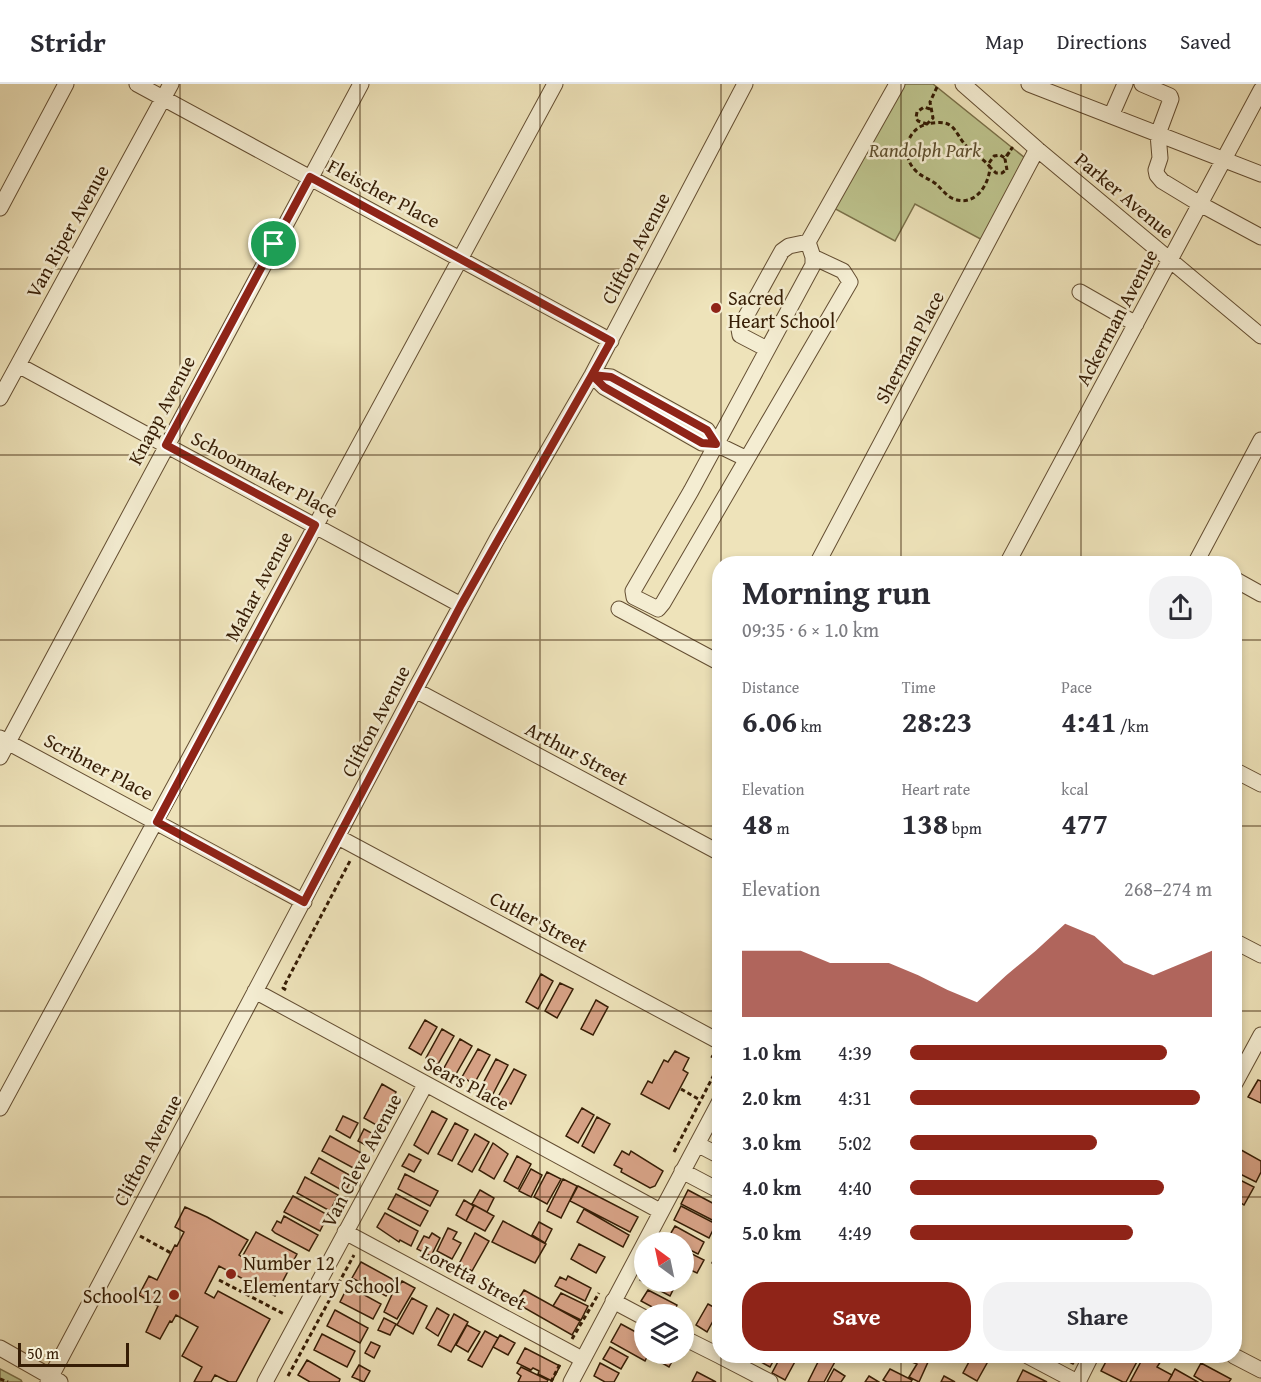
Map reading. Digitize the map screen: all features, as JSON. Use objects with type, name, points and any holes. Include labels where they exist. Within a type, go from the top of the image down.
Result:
[{"type":"street","points":[[0,208],[66,84]]},
{"type":"street","name":"Fleischer Place","points":[[137,84],[611,341]]},
{"type":"street","name":"Van Riper Avenue","points":[[0,398],[171,84]]},
{"type":"street","name":"Knapp Avenue","points":[[0,757],[4,740],[361,84]]},
{"type":"street","name":"Mahar Avenue","points":[[0,1108],[555,84]]},
{"type":"street","name":"Clifton Avenue","points":[[53,1380],[128,1230],[415,690],[611,341],[745,84]]},
{"type":"street","points":[[769,345],[763,347],[747,339],[740,335],[739,328],[782,251],[789,246],[811,250],[843,272],[850,282],[658,609],[634,597],[633,591],[691,490],[813,265],[811,250],[828,206],[897,84]]},
{"type":"street","name":"Parker Avenue","points":[[963,84],[1037,149],[1261,336]]},
{"type":"street","points":[[1029,84],[1261,174]]},
{"type":"street","points":[[1111,116],[1125,84]]},
{"type":"street","points":[[1142,84],[1170,96],[1171,104],[1158,134],[1160,158],[1155,170],[1157,175],[1162,181],[1200,204],[1261,237]]},
{"type":"street","name":"Ackerman Avenue","points":[[1011,556],[1261,90]]},
{"type":"street","name":"Sherman Place","points":[[821,556],[1037,149]]},
{"type":"street","points":[[1080,292],[1136,324]]},
{"type":"street","name":"Schoonmaker Place","points":[[18,365],[461,605]]},
{"type":"street","points":[[592,375],[611,377],[707,430],[716,444],[747,459]]},
{"type":"street","points":[[1203,556],[1261,440]]},
{"type":"street","points":[[1242,583],[1261,594]]},
{"type":"street","points":[[619,609],[712,659]]},
{"type":"street","name":"Arthur Street","points":[[415,690],[712,849]]},
{"type":"street","name":"Scribner Place","points":[[4,740],[304,902]]},
{"type":"street","points":[[1242,774],[1261,784]]},
{"type":"street","name":"Cutler Street","points":[[338,837],[712,1038]]},
{"type":"street","points":[[1242,945],[1261,955]]},
{"type":"street","name":"Sears Place","points":[[255,991],[660,1211]]},
{"type":"street","points":[[1242,1069],[1261,1035]]},
{"type":"street","name":"Van Cleve Avenue","points":[[265,1382],[425,1085]]},
{"type":"street","points":[[571,1382],[712,1116]]},
{"type":"street","points":[[697,1144],[712,1152]]},
{"type":"street","points":[[682,1171],[712,1187]]},
{"type":"street","name":"Loretta Street","points":[[345,1232],[582,1359]]},
{"type":"street","points":[[613,1301],[634,1312]]},
{"type":"street","points":[[694,1343],[712,1352]]},
{"type":"street","points":[[0,1348],[53,1380]]},
{"type":"street","points":[[1242,1360],[1261,1370]]},
{"type":"street","points":[[729,1363],[747,1376],[770,1382]]},
{"type":"street","points":[[1041,1363],[1077,1382],[1087,1363]]},
{"type":"street","points":[[1257,1382],[1261,1375]]},
{"type":"path","points":[[927,124],[933,118],[930,98],[937,87]]},
{"type":"path","points":[[927,124],[921,123],[916,115],[920,109],[930,109]]},
{"type":"path","points":[[1006,170],[996,173],[990,167],[965,144],[951,126],[936,122],[927,124],[917,128],[909,137],[906,153],[908,160],[918,173],[951,198],[967,200],[981,192],[986,182],[990,167],[989,163],[994,156],[1000,155],[1005,158],[1012,148],[1005,159],[1006,170]]},
{"type":"path","points":[[1006,170],[1021,179]]},
{"type":"path","points":[[293,994],[283,988],[350,861]]},
{"type":"path","points":[[671,1160],[712,1079]]},
{"type":"path","points":[[681,1089],[701,1100]]},
{"type":"path","points":[[128,1230],[171,1253]]},
{"type":"path","points":[[288,1376],[354,1255]]},
{"type":"path","points":[[219,1280],[284,1314]]},
{"type":"path","points":[[551,1382],[602,1288]]},
{"type":"path","points":[[0,1379],[8,1382]]},
{"type":"green space","name":"Randolph Park","points":[[897,84],[933,84],[1030,162],[988,243],[915,204],[895,241],[828,205]]},
{"type":"green space","points":[[0,1369],[21,1380],[22,1382],[0,1382]]},
{"type":"building","points":[[541,974],[553,981],[538,1009],[526,1002]]},
{"type":"building","points":[[560,983],[573,989],[557,1018],[545,1011]]},
{"type":"building","points":[[596,1000],[608,1007],[593,1035],[581,1029]]},
{"type":"building","points":[[425,1020],[437,1027],[421,1055],[409,1048]]},
{"type":"building","points":[[442,1029],[454,1036],[438,1064],[426,1058]]},
{"type":"building","points":[[460,1039],[472,1046],[456,1074],[444,1068]]},
{"type":"building","points":[[478,1049],[490,1055],[474,1084],[462,1077]]},
{"type":"building","points":[[675,1051],[689,1058],[683,1070],[688,1073],[669,1109],[641,1094],[648,1081],[652,1083],[664,1060],[668,1062]]},
{"type":"building","points":[[496,1059],[508,1065],[493,1094],[481,1087]]},
{"type":"building","points":[[514,1069],[526,1075],[511,1104],[498,1097]]},
{"type":"building","points":[[1258,1080],[1261,1081],[1261,1103],[1248,1097]]},
{"type":"building","points":[[382,1084],[396,1092],[378,1126],[364,1118]]},
{"type":"building","points":[[582,1108],[594,1115],[578,1143],[566,1136]]},
{"type":"building","points":[[432,1111],[447,1119],[428,1154],[414,1145]]},
{"type":"building","points":[[343,1116],[358,1123],[350,1138],[336,1130]]},
{"type":"building","points":[[597,1117],[610,1124],[594,1153],[582,1146]]},
{"type":"building","points":[[455,1123],[468,1130],[452,1161],[438,1154]]},
{"type":"building","points":[[364,1129],[377,1136],[371,1148],[358,1141]]},
{"type":"building","points":[[475,1134],[489,1142],[472,1172],[458,1164]]},
{"type":"building","points":[[330,1136],[365,1155],[357,1170],[322,1151]]},
{"type":"building","points":[[493,1143],[508,1154],[494,1179],[479,1170]]},
{"type":"building","points":[[1242,1150],[1261,1161],[1261,1172],[1256,1182],[1242,1175]]},
{"type":"building","points":[[622,1151],[629,1155],[631,1151],[663,1171],[655,1186],[650,1188],[621,1172],[622,1169],[614,1165]]},
{"type":"building","points":[[409,1154],[421,1160],[414,1172],[402,1166]]},
{"type":"building","points":[[517,1156],[531,1164],[518,1189],[504,1181]]},
{"type":"building","points":[[319,1158],[353,1177],[345,1192],[311,1173]]},
{"type":"building","points":[[531,1169],[542,1175],[531,1197],[519,1191]]},
{"type":"building","points":[[547,1172],[561,1179],[547,1204],[534,1197]]},
{"type":"building","points":[[405,1174],[438,1191],[430,1206],[398,1189]]},
{"type":"building","points":[[305,1177],[338,1195],[330,1211],[297,1193]]},
{"type":"building","points":[[563,1179],[577,1186],[561,1218],[547,1211]]},
{"type":"building","points":[[1242,1181],[1254,1187],[1244,1205],[1242,1204]]},
{"type":"building","points":[[578,1186],[638,1217],[630,1232],[570,1201]]},
{"type":"building","points":[[480,1190],[494,1198],[487,1212],[472,1204]]},
{"type":"building","points":[[688,1190],[712,1203],[712,1220],[681,1204]]},
{"type":"building","points":[[396,1194],[428,1211],[420,1226],[388,1209]]},
{"type":"building","points":[[293,1196],[328,1215],[320,1231],[284,1212]]},
{"type":"building","points":[[464,1200],[474,1206],[466,1221],[456,1215]]},
{"type":"building","points":[[474,1205],[494,1216],[485,1231],[466,1221]]},
{"type":"building","points":[[681,1206],[712,1222],[712,1232],[709,1238],[674,1220]]},
{"type":"building","name":"School 12","points":[[185,1207],[248,1240],[239,1255],[242,1257],[256,1232],[297,1254],[275,1296],[219,1266],[205,1293],[214,1298],[218,1291],[270,1319],[236,1382],[229,1382],[215,1375],[211,1382],[194,1382],[202,1367],[182,1356],[198,1327],[176,1315],[160,1339],[146,1332],[158,1306],[139,1295],[149,1276],[157,1280],[175,1245],[177,1246],[184,1232],[175,1227]]},
{"type":"building","points":[[584,1209],[629,1235],[623,1247],[577,1222]]},
{"type":"building","points":[[385,1213],[418,1231],[411,1246],[400,1240],[399,1242],[377,1227]]},
{"type":"building","points":[[284,1216],[318,1235],[309,1251],[272,1230],[277,1221],[281,1223]]},
{"type":"building","points":[[503,1221],[546,1244],[535,1263],[492,1242]]},
{"type":"building","points":[[539,1222],[552,1229],[545,1243],[532,1235]]},
{"type":"building","points":[[675,1226],[686,1232],[672,1232]]},
{"type":"building","points":[[448,1228],[457,1232],[453,1239],[461,1243],[452,1259],[437,1251]]},
{"type":"building","points":[[432,1233],[440,1238],[431,1256],[417,1249],[424,1236],[429,1238]]},
{"type":"building","points":[[475,1233],[489,1241],[472,1271],[459,1264]]},
{"type":"building","points":[[694,1236],[704,1242],[698,1254],[694,1252]]},
{"type":"building","points":[[579,1244],[605,1257],[596,1273],[571,1259]]},
{"type":"building","points":[[694,1255],[704,1260],[697,1273],[694,1272]]},
{"type":"building","points":[[361,1262],[394,1280],[386,1296],[352,1278]]},
{"type":"building","points":[[568,1276],[591,1288],[585,1301],[555,1286],[560,1277],[566,1280]]},
{"type":"building","points":[[402,1281],[415,1288],[397,1319],[384,1312],[394,1290],[396,1292]]},
{"type":"building","points":[[348,1286],[381,1304],[373,1319],[340,1302]]},
{"type":"building","points":[[524,1290],[580,1321],[572,1335],[516,1303]]},
{"type":"building","points":[[647,1292],[652,1292],[675,1304],[647,1304],[641,1301]]},
{"type":"building","points":[[561,1293],[588,1306],[581,1320],[553,1306]]},
{"type":"building","points":[[412,1298],[427,1306],[413,1334],[397,1325]]},
{"type":"building","points":[[708,1304],[712,1306],[712,1323],[707,1332],[696,1325]]},
{"type":"building","points":[[437,1308],[449,1315],[438,1336],[426,1328]]},
{"type":"building","points":[[335,1310],[368,1328],[360,1343],[327,1326]]},
{"type":"building","points":[[454,1314],[468,1322],[451,1352],[438,1345]]},
{"type":"building","points":[[384,1318],[396,1324],[390,1335],[378,1330]]},
{"type":"building","points":[[621,1324],[634,1331],[634,1355],[611,1342]]},
{"type":"building","points":[[467,1325],[480,1332],[468,1352],[456,1345]]},
{"type":"building","points":[[485,1331],[498,1338],[482,1367],[468,1360]]},
{"type":"building","points":[[322,1334],[355,1351],[347,1367],[314,1350]]},
{"type":"building","points":[[500,1335],[515,1343],[508,1355],[493,1347]]},
{"type":"building","points":[[371,1342],[380,1346],[374,1358],[365,1353]]},
{"type":"building","points":[[610,1347],[628,1357],[621,1369],[603,1359]]},
{"type":"building","points":[[525,1348],[560,1366],[552,1381],[538,1374],[539,1371],[517,1363]]},
{"type":"building","points":[[307,1360],[340,1379],[339,1382],[310,1382],[298,1375]]},
{"type":"building","points":[[600,1363],[619,1373],[614,1382],[605,1382],[594,1376]]},
{"type":"building","points":[[777,1363],[794,1363],[785,1380],[772,1373]]},
{"type":"building","points":[[818,1363],[834,1363],[824,1382],[808,1382]]},
{"type":"building","points":[[914,1363],[928,1363],[919,1382],[909,1377],[917,1364]]},
{"type":"building","points":[[968,1363],[987,1363],[977,1381],[963,1373]]},
{"type":"building","points":[[1105,1363],[1136,1363],[1126,1382],[1101,1371]]},
{"type":"building","points":[[1140,1363],[1160,1363],[1157,1367],[1172,1375],[1168,1382],[1130,1382]]},
{"type":"building","points":[[1201,1363],[1231,1379],[1229,1382],[1204,1382],[1194,1376]]},
{"type":"building","points":[[359,1365],[370,1371],[364,1382],[352,1377]]},
{"type":"building","points":[[521,1367],[548,1380],[547,1382],[518,1382],[521,1376],[517,1373]]},
{"type":"building","points":[[834,1369],[845,1376],[841,1382],[827,1382]]},
{"type":"building","points":[[890,1369],[912,1380],[911,1382],[883,1380]]},
{"type":"building","points":[[1175,1369],[1198,1382],[1168,1382]]},
{"type":"building","points":[[1023,1370],[1047,1382],[1017,1382]]},
{"type":"building","points":[[697,1372],[716,1382],[692,1382]]},
{"type":"building","points":[[869,1376],[879,1382],[865,1382]]},
{"type":"building","points":[[944,1376],[955,1382],[941,1382]]},
{"type":"place","name":"Sacred Heart School","points":[[716,308]]},
{"type":"place","name":"Number 12 Elementary School","points":[[231,1274]]},
{"type":"place","name":"School 12","points":[[174,1295]]},
{"type":"route","points":[[274,244],[166,445],[315,525],[157,822],[304,902],[497,539],[592,375],[604,387],[702,443],[716,444],[707,430],[611,377],[592,375],[611,341],[310,177],[274,244]]}]
